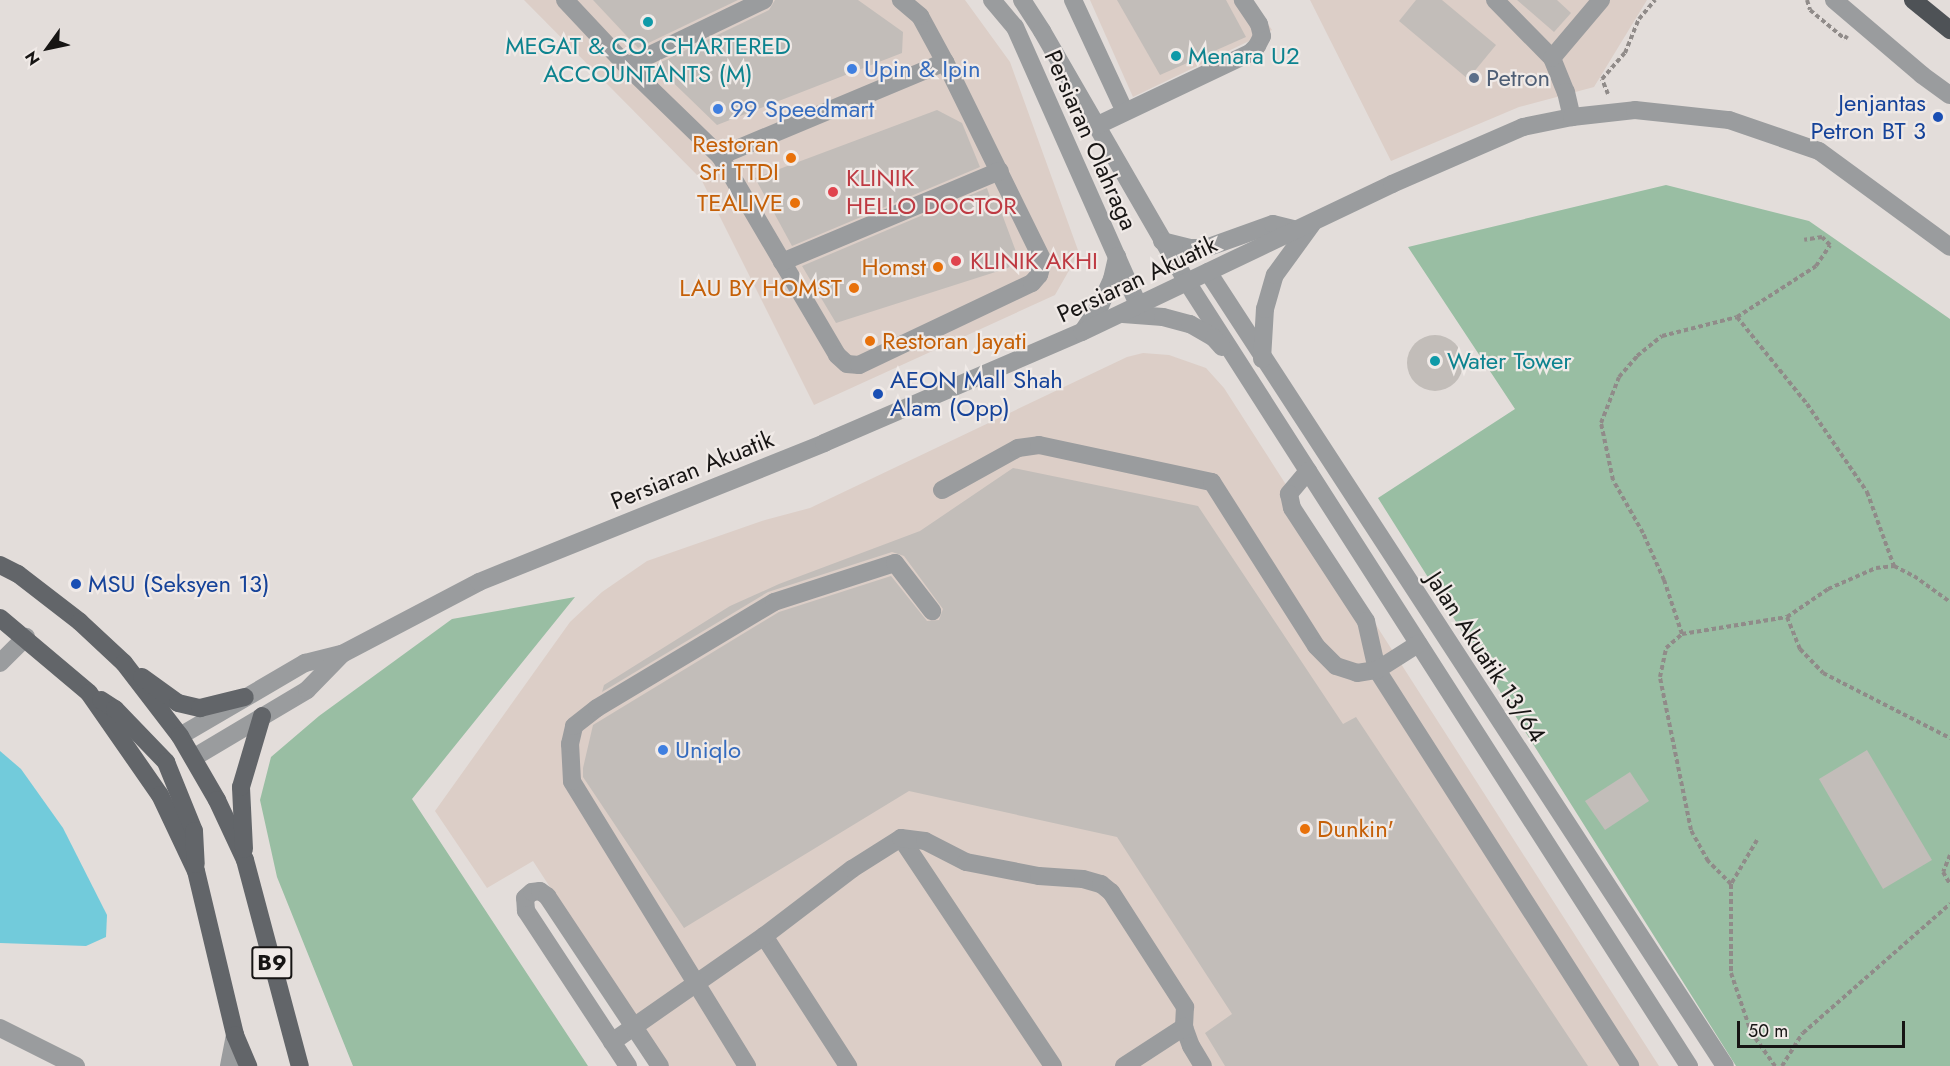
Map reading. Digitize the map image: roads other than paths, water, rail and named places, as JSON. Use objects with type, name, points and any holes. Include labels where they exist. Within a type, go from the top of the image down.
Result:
[{"type":"highway","points":[[1913,0],[1950,30]]},
{"type":"main road","name":"B9","points":[[0,565],[18,574],[80,622],[124,663],[180,736],[217,800],[244,860],[300,1066]]},
{"type":"main road","name":"B9","points":[[0,618],[26,637],[89,693],[160,795],[196,871],[235,1035],[248,1066]]},
{"type":"main road","points":[[124,663],[178,704],[200,708],[245,697]]},
{"type":"main road","points":[[89,693],[115,710],[166,762],[194,831],[196,871]]},
{"type":"main road","points":[[244,860],[241,788],[262,716]]},
{"type":"main road","points":[[166,762],[180,736]]},
{"type":"main road","points":[[166,762],[193,758]]},
{"type":"street","points":[[565,0],[627,66],[720,156],[837,355],[847,364],[859,365],[1032,283],[1039,275],[1043,261],[920,15],[901,0]]},
{"type":"street","points":[[627,66],[764,0]]},
{"type":"street","name":"Persiaran Olahraga","points":[[992,0],[1015,27],[1138,305]]},
{"type":"street","name":"Persiaran Olahraga","points":[[1022,0],[1186,282]]},
{"type":"street","points":[[1073,0],[1125,112]]},
{"type":"street","points":[[1096,126],[1250,53],[1262,36],[1259,24],[1243,0]]},
{"type":"street","points":[[1552,58],[1601,0]]},
{"type":"street","points":[[1834,0],[1950,96]]},
{"type":"street","points":[[1506,3],[1552,58],[1566,92],[1572,117]]},
{"type":"street","points":[[720,156],[945,62]]},
{"type":"street","name":"Persiaran Akuatik","points":[[180,736],[305,663],[342,654],[479,582],[824,443],[1082,332],[1305,226],[1523,127],[1572,117],[1635,110],[1729,120],[1819,151],[1950,247]]},
{"type":"street","points":[[783,262],[1000,171]]},
{"type":"street","points":[[1162,241],[1191,248],[1206,248],[1273,224],[1305,226],[1275,275],[1265,309],[1263,359]]},
{"type":"street","points":[[1082,332],[1100,306],[1112,279],[1117,257]]},
{"type":"street","name":"Jalan Akuatik 13/64","points":[[1208,272],[1725,1066]]},
{"type":"street","name":"Jalan Akuatik 13/64","points":[[1186,282],[1689,1066]]},
{"type":"street","points":[[1122,313],[1163,317],[1190,324],[1214,338],[1243,371]]},
{"type":"street","points":[[942,490],[1018,448],[1039,445],[1212,482],[1316,646],[1336,666],[1357,673],[1377,670],[1418,644]]},
{"type":"street","points":[[1308,471],[1289,494],[1292,508],[1366,621],[1377,670],[1630,1066]]},
{"type":"street","points":[[747,1066],[572,781],[570,744],[574,726],[597,708],[784,598],[895,563],[932,610]]},
{"type":"street","points":[[0,663],[26,637]]},
{"type":"street","name":"Persiaran Akuatik","points":[[193,758],[307,690],[342,654]]},
{"type":"street","points":[[901,838],[1053,1066]]},
{"type":"street","points":[[612,1042],[764,936],[843,875],[901,838],[925,841],[966,862],[1039,876],[1083,879],[1101,885],[1111,892],[1185,1007],[1184,1027],[1203,1066]]},
{"type":"street","points":[[628,1066],[525,911],[524,902],[528,894],[536,891],[547,896],[660,1066]]},
{"type":"street","points":[[764,936],[849,1066]]},
{"type":"street","points":[[1124,1066],[1184,1027]]},
{"type":"street","points":[[0,1028],[76,1066]]},
{"type":"street","points":[[229,1066],[235,1035]]},
{"type":"water","points":[[0,751],[21,769],[63,828],[107,915],[106,937],[86,946],[0,943]]},
{"type":"place","name":"MEGAT & CO. CHARTERED ACCOUNTANTS (M)","points":[[648,22]]},
{"type":"place","name":"Menara U2","points":[[1176,56]]},
{"type":"place","name":"Upin & Ipin","points":[[852,69]]},
{"type":"place","name":"Petron","points":[[1474,78]]},
{"type":"place","name":"99 Speedmart","points":[[718,109]]},
{"type":"place","name":"Jenjantas Petron BT 3","points":[[1938,117]]},
{"type":"place","name":"Restoran Sri TTDI","points":[[791,158]]},
{"type":"place","name":"KLINIK HELLO DOCTOR","points":[[833,192]]},
{"type":"place","name":"TEALIVE","points":[[795,203]]},
{"type":"place","name":"KLINIK AKHI","points":[[956,261]]},
{"type":"place","name":"Homst","points":[[938,267]]},
{"type":"place","name":"LAU BY HOMST","points":[[854,288]]},
{"type":"place","name":"Restoran Jayati","points":[[870,341]]},
{"type":"place","name":"Water Tower","points":[[1435,361]]},
{"type":"place","name":"AEON Mall Shah Alam (Opp)","points":[[878,394]]},
{"type":"place","name":"MSU (Seksyen 13)","points":[[76,584]]},
{"type":"place","name":"Uniqlo","points":[[663,750]]},
{"type":"place","name":"Dunkin'","points":[[1305,829]]}]
